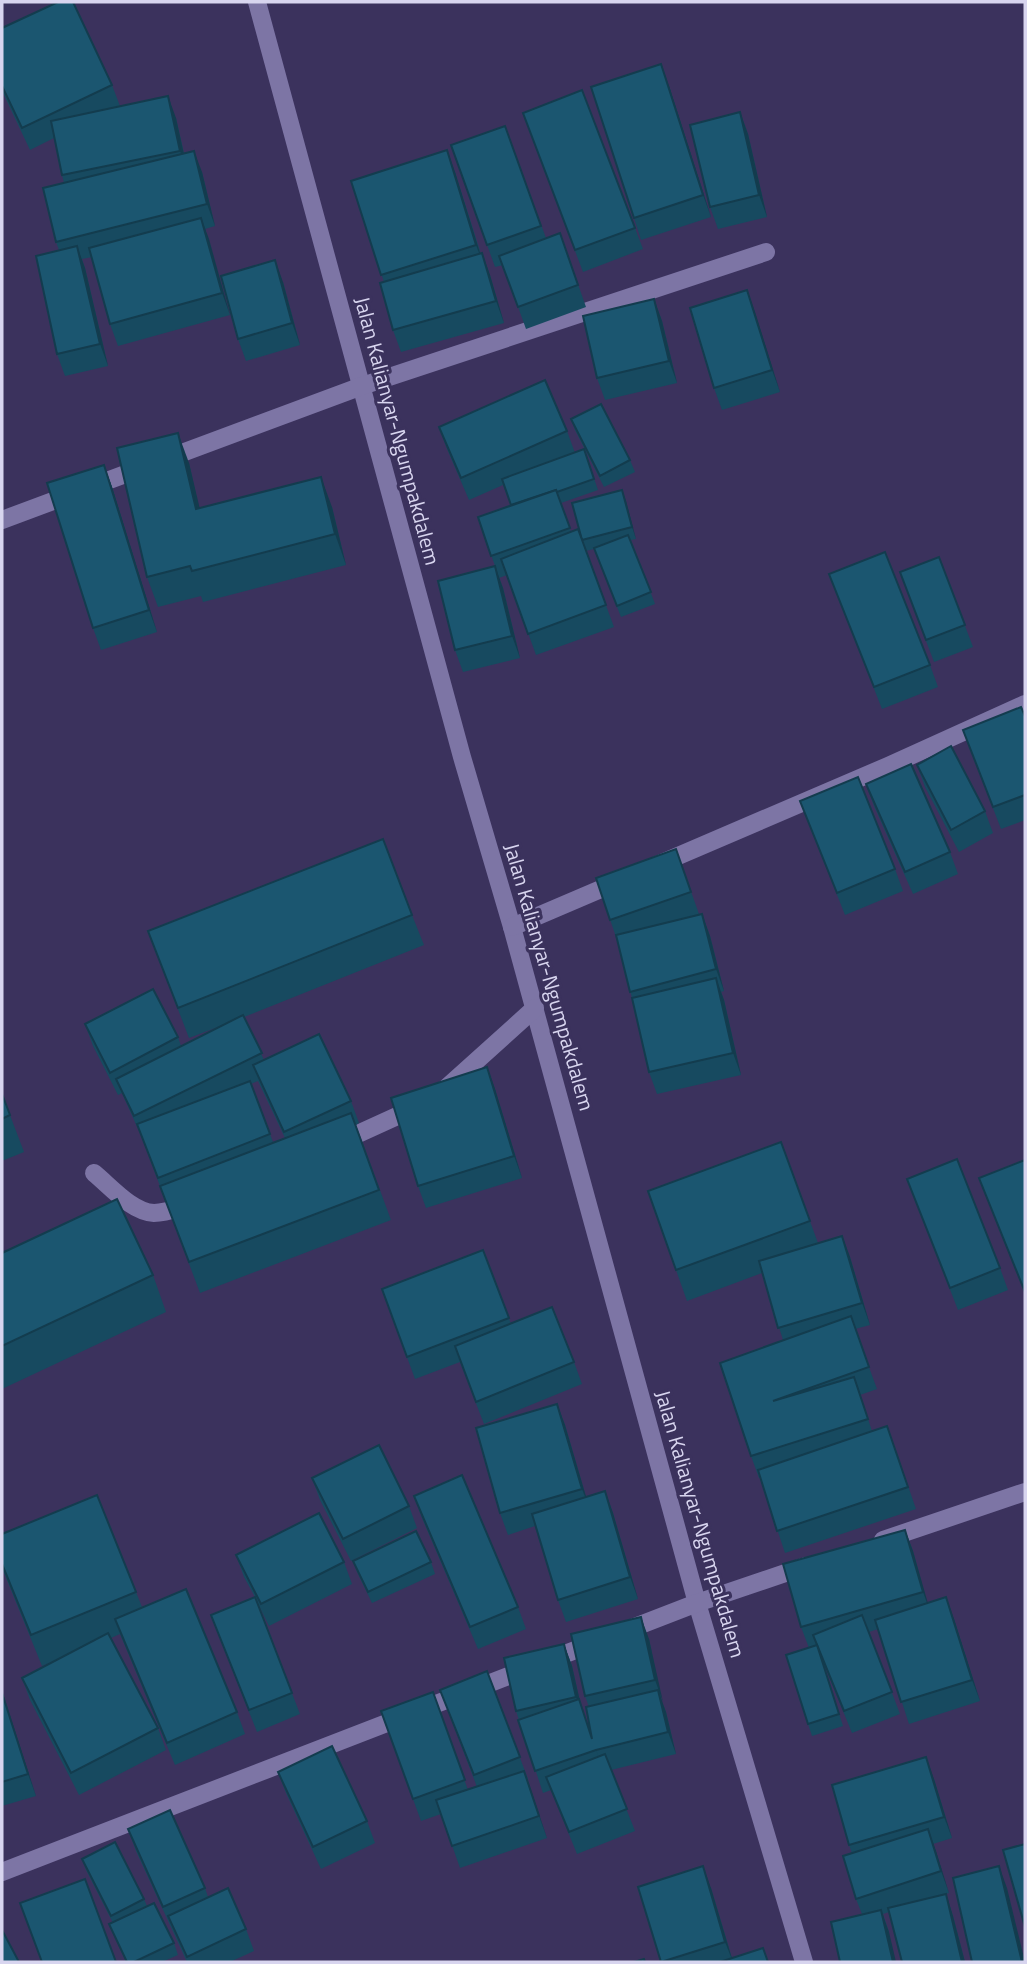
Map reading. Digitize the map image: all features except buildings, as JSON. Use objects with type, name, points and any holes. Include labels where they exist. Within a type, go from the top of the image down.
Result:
[{"type":"street","name":"Jalan Kalianyar-Ngumpakdalem","points":[[257,2],[462,757],[535,1008],[697,1603],[804,1962]]},
{"type":"street","points":[[2,520],[362,386],[766,253]]},
{"type":"street","points":[[512,927],[876,772],[1025,704]]},
{"type":"street","points":[[327,1149],[420,1105],[445,1090],[535,1008]]},
{"type":"street","points":[[94,1173],[128,1201],[146,1211],[156,1213],[206,1200]]},
{"type":"street","points":[[868,1545],[1025,1492]]},
{"type":"street","points":[[2,1872],[697,1603],[828,1559]]}]
